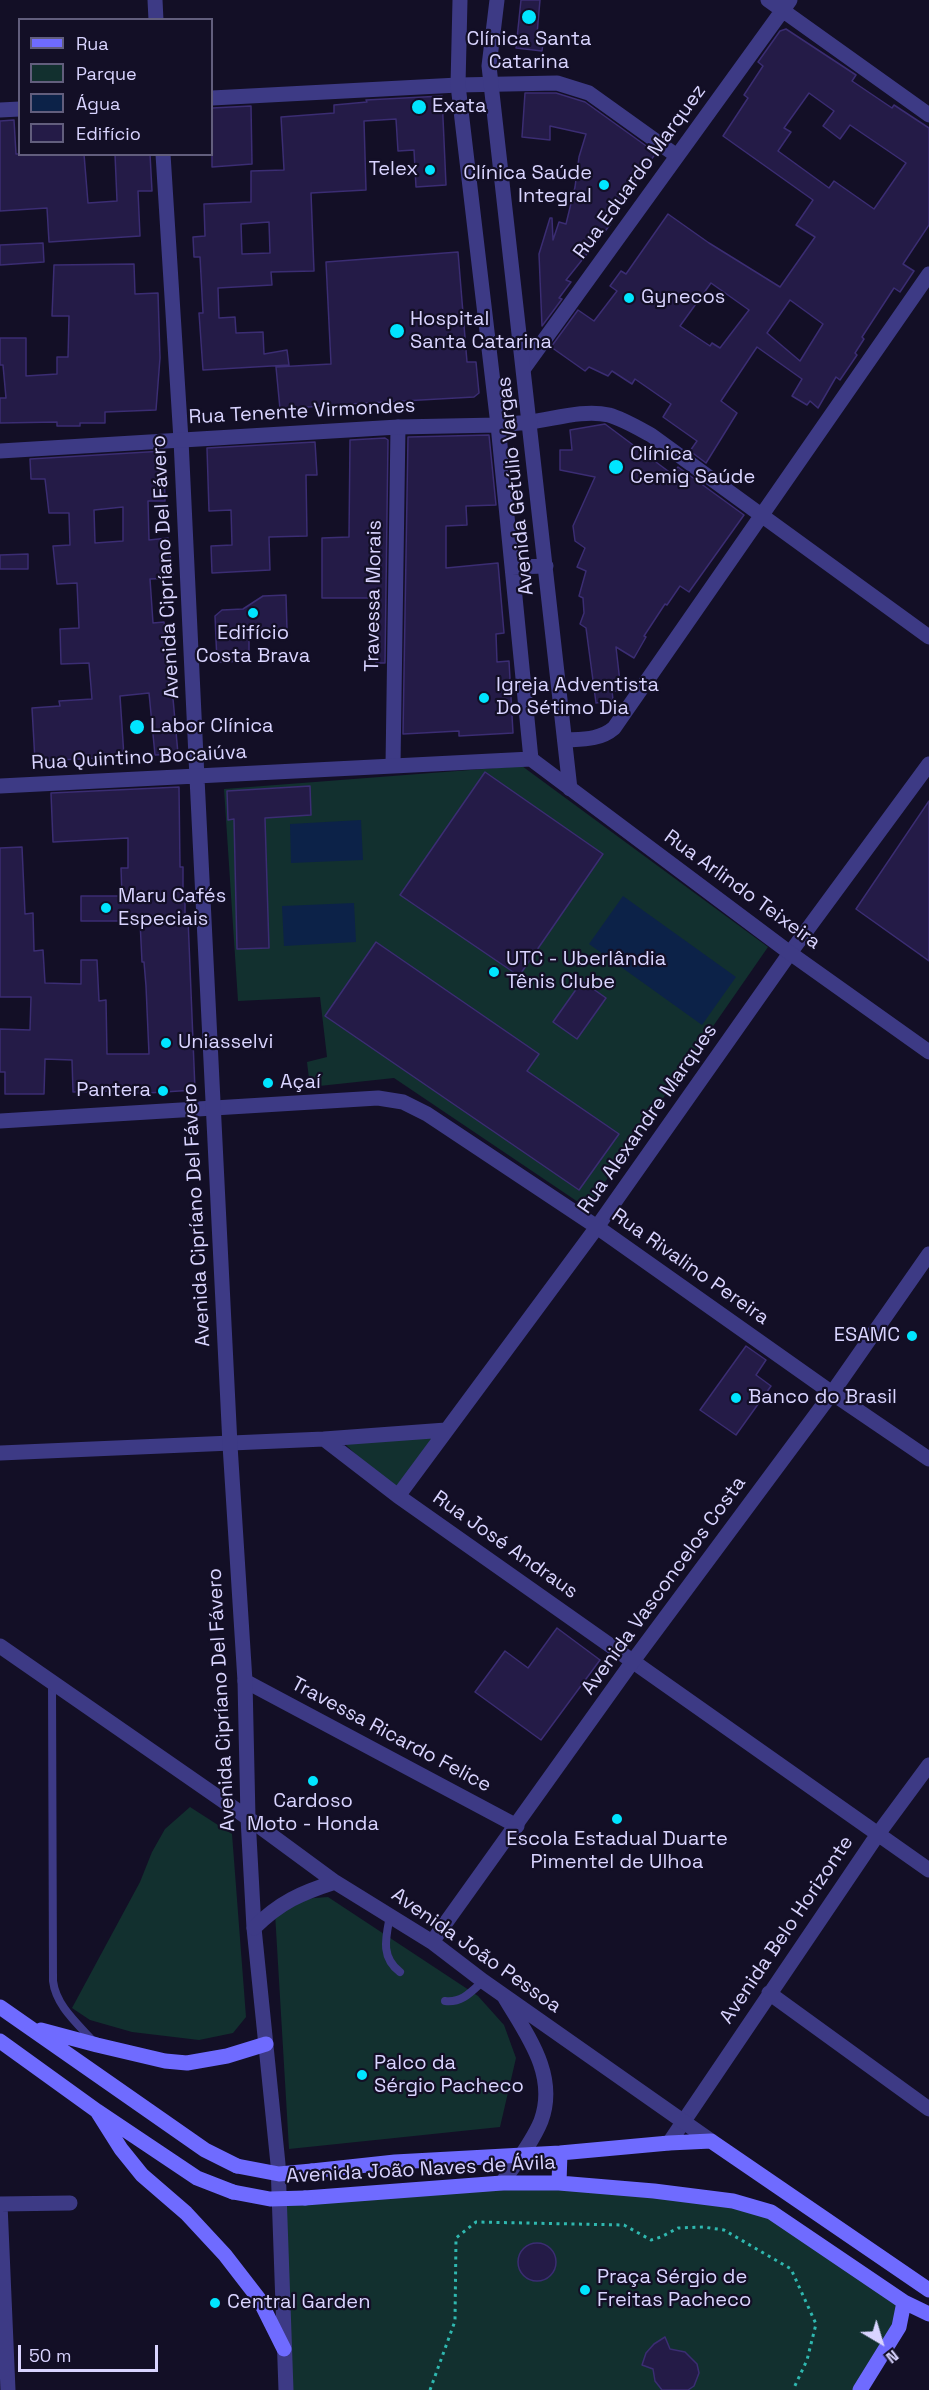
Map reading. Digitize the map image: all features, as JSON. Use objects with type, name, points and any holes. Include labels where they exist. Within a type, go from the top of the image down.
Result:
[{"type":"main road","name":"Avenida João Naves de Ávila","points":[[0,2007],[205,2150],[237,2166],[279,2174],[395,2162],[560,2153],[711,2141]]},
{"type":"main road","points":[[30,2027],[165,2061],[187,2063],[227,2056],[266,2044]]},
{"type":"main road","name":"Avenida João Naves de Ávila","points":[[0,2041],[97,2111],[197,2178],[233,2192],[270,2199],[502,2183],[559,2183],[733,2200],[771,2212],[904,2302],[929,2314]]},
{"type":"main road","points":[[97,2111],[121,2150],[142,2175],[186,2213],[225,2255],[259,2299],[284,2349]]},
{"type":"main road","name":"Avenida João Pessoa","points":[[711,2141],[929,2290]]},
{"type":"main road","points":[[559,2183],[560,2153]]},
{"type":"main road","points":[[860,2390],[899,2327],[904,2302]]},
{"type":"street","points":[[155,0],[156,18]]},
{"type":"street","name":"Avenida Getúlio Vargas","points":[[460,0],[458,85],[498,425],[531,759]]},
{"type":"street","name":"Avenida Getúlio Vargas","points":[[497,0],[489,66],[570,789]]},
{"type":"street","points":[[768,0],[786,5],[929,115]]},
{"type":"street","name":"Rua Eduardo Marquez","points":[[524,368],[786,5]]},
{"type":"street","points":[[213,98],[458,85],[557,83],[581,89],[677,156]]},
{"type":"street","points":[[0,110],[18,109]]},
{"type":"street","name":"Avenida Cipríano Del Fávero","points":[[163,156],[181,440],[230,1445],[245,1681],[248,1818],[254,1928],[278,2164],[284,2349]]},
{"type":"street","points":[[565,740],[596,738],[606,735],[614,728],[929,274]]},
{"type":"street","name":"Rua Tenente Virmondes","points":[[0,451],[398,428],[498,425],[585,414],[610,415],[651,435],[929,637]]},
{"type":"street","name":"Travessa Morais","points":[[393,765],[398,428]]},
{"type":"street","points":[[512,567],[546,566]]},
{"type":"street","name":"Rua Quintino Bocaiúva","points":[[0,786],[197,778],[393,765],[531,759]]},
{"type":"street","name":"Rua Arlindo Teixeira","points":[[531,759],[790,952],[929,1052]]},
{"type":"street","name":"Rua Alexandre Marques","points":[[399,1496],[597,1227],[790,952],[929,764]]},
{"type":"street","name":"Rua Rivalino Pereira","points":[[0,1121],[213,1110],[378,1098],[404,1102],[427,1114],[597,1227],[929,1459]]},
{"type":"street","name":"Avenida Vasconcelos Costa","points":[[432,1942],[633,1661],[832,1393],[929,1254]]},
{"type":"street","points":[[0,1453],[230,1445],[446,1430]]},
{"type":"street","name":"Rua José Andraus","points":[[324,1439],[399,1496],[929,1869]]},
{"type":"street","name":"Avenida João Pessoa","points":[[0,1646],[248,1818],[335,1882],[432,1942],[483,1981],[711,2141]]},
{"type":"street","name":"Travessa Ricardo Felice","points":[[245,1681],[517,1826]]},
{"type":"street","name":"Avenida Belo Horizonte","points":[[669,2143],[878,1834],[929,1765]]},
{"type":"street","points":[[254,1928],[271,1911],[292,1898],[335,1882]]},
{"type":"street","points":[[501,1993],[532,2043],[545,2080],[546,2097],[541,2121],[502,2183]]},
{"type":"street","points":[[769,1994],[929,2109]]},
{"type":"street","points":[[8,2390],[0,2204],[70,2203]]},
{"type":"street","points":[[284,2349],[286,2390]]},
{"type":"lane","points":[[52,1683],[54,1992],[59,2002],[97,2045]]},
{"type":"lane","points":[[391,1915],[385,1947],[392,1964],[400,1972]]},
{"type":"lane","points":[[445,2001],[454,2002],[463,1999],[483,1981]]},
{"type":"path","points":[[430,2390],[454,2321],[456,2238],[476,2222],[495,2222],[624,2225],[651,2240],[678,2228],[703,2227],[724,2230],[791,2269],[816,2324],[807,2360],[793,2390]]},
{"type":"green space","name":"UTC - Uberlândia Tênis Clube","points":[[522,766],[768,947],[587,1208],[394,1078],[310,1087],[307,1062],[327,1057],[320,997],[238,1001],[224,789]]},
{"type":"green space","points":[[434,1436],[393,1491],[341,1440]]},
{"type":"green space","points":[[190,1807],[232,1834],[246,2017],[233,2033],[199,2040],[132,2032],[90,2020],[72,2008],[140,1882],[152,1852],[165,1829]]},
{"type":"green space","points":[[328,1897],[478,1996],[504,2025],[516,2058],[500,2127],[289,2149],[275,1913],[302,1899]]},
{"type":"green space","name":"Praça Sérgio de Freitas Pacheco","points":[[559,2183],[771,2212],[904,2302],[860,2390],[286,2390],[279,2206]]},
{"type":"water","points":[[361,820],[363,860],[291,863],[290,824]]},
{"type":"water","points":[[623,896],[736,977],[702,1025],[589,944]]},
{"type":"water","points":[[354,903],[356,942],[284,946],[282,906]]},
{"type":"building","name":"Clínica Santa Catarina","points":[[521,0],[540,0],[537,34],[544,34],[542,51],[516,48]]},
{"type":"building","points":[[786,29],[856,75],[852,81],[892,108],[894,105],[929,128],[929,225],[903,264],[914,271],[900,292],[894,288],[862,337],[864,339],[855,353],[857,355],[840,380],[836,377],[818,408],[810,401],[807,405],[792,396],[802,379],[757,347],[721,401],[737,413],[706,463],[690,451],[697,441],[663,417],[671,404],[635,379],[632,384],[612,371],[608,376],[589,367],[585,371],[551,347],[578,310],[594,321],[617,291],[610,286],[621,271],[626,274],[668,214],[709,243],[780,287],[815,237],[796,225],[813,200],[723,136],[748,98],[744,95],[763,66],[758,62],[780,31]],"holes":[[[809,93],[834,111],[823,126],[840,139],[850,125],[906,163],[874,209],[834,181],[829,188],[778,151],[791,132],[784,128]],[[711,283],[749,310],[720,348],[712,343],[710,346],[680,326]],[[790,300],[823,324],[800,361],[767,333]]]},
{"type":"building","points":[[525,93],[556,93],[585,102],[656,153],[634,183],[625,203],[621,201],[610,225],[566,280],[571,282],[559,298],[562,299],[542,326],[539,254],[550,218],[552,218],[553,240],[559,222],[566,224],[579,157],[586,134],[550,126],[550,140],[522,137]]},
{"type":"building","points":[[442,96],[446,185],[416,187],[414,150],[398,151],[396,119],[364,121],[366,190],[311,193],[314,271],[271,272],[272,285],[218,288],[219,318],[235,317],[236,333],[263,332],[264,354],[287,350],[289,365],[203,370],[199,313],[203,313],[200,257],[194,257],[193,237],[205,236],[204,204],[251,202],[251,171],[284,170],[281,117],[334,113],[334,105],[367,102],[366,100]],"holes":[[[269,222],[270,253],[242,254],[241,224]]]},
{"type":"building","points":[[251,106],[252,164],[212,167],[213,108]]},
{"type":"building","points":[[14,120],[18,156],[84,156],[88,203],[117,201],[115,156],[150,156],[152,191],[138,191],[140,236],[49,242],[47,208],[0,211],[0,121]]},
{"type":"building","points":[[43,243],[44,262],[0,265],[0,245]]},
{"type":"building","points":[[458,252],[467,362],[476,362],[479,393],[474,397],[350,404],[351,407],[323,410],[322,406],[280,409],[276,367],[331,364],[326,262]]},
{"type":"building","points":[[134,264],[135,294],[158,293],[160,358],[156,410],[105,412],[105,423],[80,423],[80,426],[57,426],[57,422],[0,423],[0,398],[6,398],[3,365],[0,365],[0,338],[26,338],[26,376],[57,374],[57,357],[68,357],[69,316],[52,316],[54,265]]},
{"type":"building","points":[[605,424],[672,474],[678,467],[744,515],[689,592],[680,586],[667,605],[665,604],[644,636],[646,637],[634,658],[616,647],[621,691],[612,691],[613,700],[596,703],[586,628],[580,624],[584,613],[583,598],[579,596],[586,571],[577,567],[585,548],[575,541],[573,526],[595,477],[560,470],[560,450],[572,450],[570,430]]},
{"type":"building","points":[[489,435],[496,505],[466,506],[467,525],[446,526],[446,568],[498,563],[504,633],[496,634],[497,662],[509,661],[513,733],[459,736],[459,731],[403,734],[408,437]]},
{"type":"building","points":[[385,438],[388,440],[385,663],[376,663],[377,598],[322,598],[322,538],[349,537],[350,440]]},
{"type":"building","points":[[315,442],[317,475],[306,475],[307,536],[269,537],[270,570],[212,573],[211,546],[232,545],[231,510],[209,511],[207,448]]},
{"type":"building","points":[[164,451],[165,501],[148,501],[149,540],[168,538],[173,578],[150,579],[153,623],[164,622],[178,754],[155,755],[149,693],[120,696],[124,757],[35,761],[32,708],[60,706],[59,701],[92,699],[89,663],[61,664],[60,629],[79,628],[77,583],[57,584],[53,546],[70,545],[69,513],[49,513],[45,479],[31,479],[30,459]],"holes":[[[123,507],[123,541],[95,543],[94,510]]]},
{"type":"building","points":[[28,554],[28,569],[0,569],[0,555]]},
{"type":"building","name":"Edifício Costa Brava","points":[[286,595],[287,630],[249,632],[249,661],[217,662],[215,616],[222,610],[243,609],[263,596]]},
{"type":"building","points":[[485,772],[603,854],[519,976],[400,895]]},
{"type":"building","points":[[310,786],[311,815],[265,818],[269,948],[237,949],[234,819],[228,820],[227,791]]},
{"type":"building","points":[[179,787],[180,867],[183,867],[185,919],[188,918],[195,1090],[148,1093],[73,1092],[72,1060],[45,1059],[44,1094],[5,1094],[5,1072],[0,1072],[0,1029],[30,1030],[31,997],[0,997],[0,848],[22,847],[25,914],[33,913],[34,951],[43,950],[45,983],[81,984],[81,960],[97,960],[99,1001],[106,1000],[107,1054],[149,1054],[140,921],[81,921],[81,896],[122,896],[121,868],[128,868],[128,838],[53,842],[51,793]]},
{"type":"building","points":[[929,801],[929,961],[856,909]]},
{"type":"building","points":[[376,942],[539,1054],[527,1071],[619,1134],[579,1190],[325,1016]]},
{"type":"building","points":[[582,981],[606,998],[577,1039],[553,1022]]},
{"type":"building","name":"Banco do Brasil","points":[[746,1346],[766,1360],[756,1375],[771,1386],[736,1435],[700,1410]]},
{"type":"building","points":[[557,1628],[600,1660],[541,1740],[475,1692],[505,1651],[528,1668]]},
{"type":"building","points":[[537,2243],[550,2249],[556,2262],[550,2275],[537,2281],[524,2275],[518,2262],[524,2249]]},
{"type":"building","points":[[665,2337],[670,2349],[685,2352],[697,2364],[699,2373],[694,2386],[688,2390],[662,2390],[655,2381],[653,2369],[642,2365],[646,2353]]},
{"type":"place","name":"Clínica Santa Catarina","points":[[529,17]]},
{"type":"place","name":"Exata","points":[[419,107]]},
{"type":"place","name":"Telex","points":[[430,170]]},
{"type":"place","name":"Clínica Saúde Integral","points":[[604,185]]},
{"type":"place","name":"Gynecos","points":[[629,298]]},
{"type":"place","name":"Hospital Santa Catarina","points":[[397,331]]},
{"type":"place","name":"Clínica Cemig Saúde","points":[[616,467]]},
{"type":"place","name":"Edifício Costa Brava","points":[[253,613]]},
{"type":"place","name":"Igreja Adventista Do Sétimo Dia","points":[[484,698]]},
{"type":"place","name":"Labor Clínica","points":[[137,727]]},
{"type":"place","name":"Maru Cafés Especiais","points":[[106,908]]},
{"type":"place","name":"UTC - Uberlândia Tênis Clube","points":[[494,972]]},
{"type":"place","name":"Uniasselvi","points":[[166,1043]]},
{"type":"place","name":"Açaí","points":[[268,1083]]},
{"type":"place","name":"Pantera","points":[[163,1091]]},
{"type":"place","name":"ESAMC","points":[[912,1336]]},
{"type":"place","name":"Banco do Brasil","points":[[736,1398]]},
{"type":"place","name":"Cardoso Moto - Honda","points":[[313,1781]]},
{"type":"place","name":"Escola Estadual Duarte Pimentel de Ulhoa","points":[[617,1819]]},
{"type":"place","name":"Palco da Sérgio Pacheco","points":[[362,2075]]},
{"type":"place","name":"Praça Sérgio de Freitas Pacheco","points":[[585,2290]]},
{"type":"place","name":"Central Garden","points":[[215,2303]]}]
